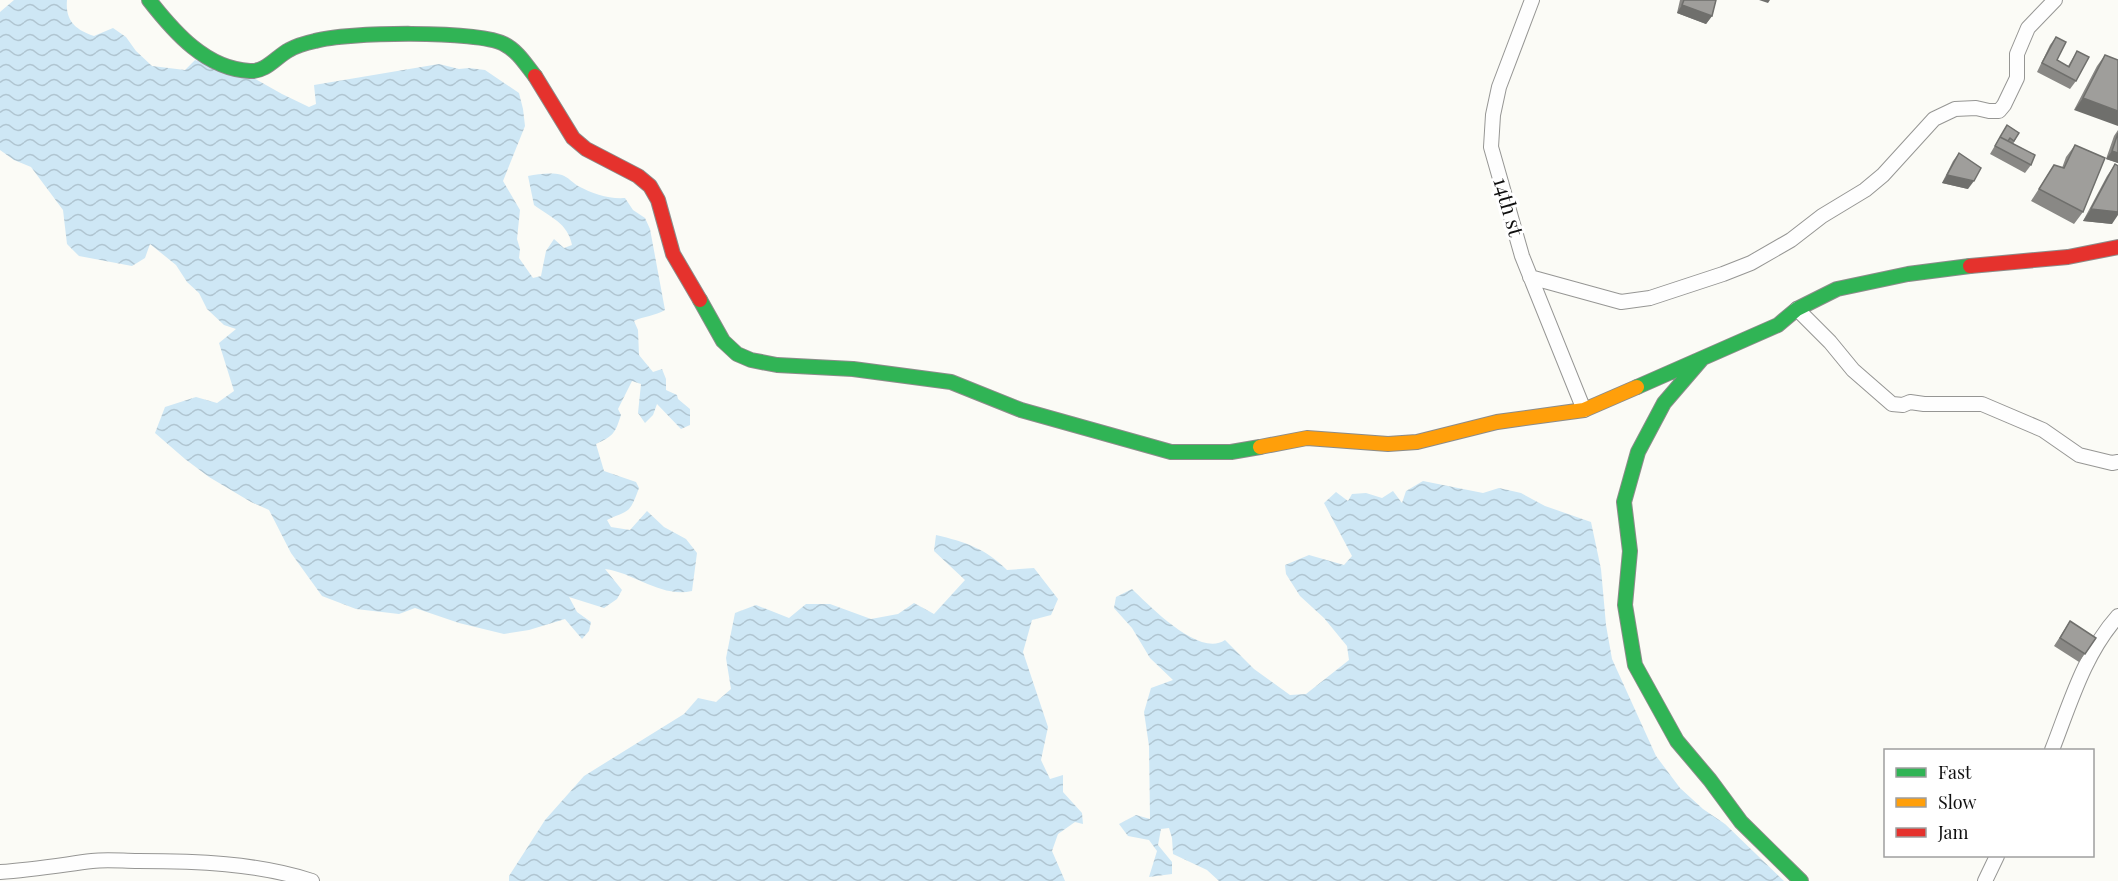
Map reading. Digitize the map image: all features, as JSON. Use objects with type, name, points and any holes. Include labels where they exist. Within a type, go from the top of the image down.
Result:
[{"type":"street","points":[[149,0],[169,26],[201,54],[222,64],[250,71],[262,69],[290,49],[317,40],[362,36],[450,34],[485,38],[503,43],[516,52],[535,76],[573,138],[586,149],[638,176],[650,186],[658,200],[668,240],[681,268],[723,341],[737,354],[751,360],[777,365],[854,369],[951,382],[1020,410],[1062,420],[1145,447],[1171,452],[1231,452],[1307,438],[1388,444],[1417,442],[1497,422],[1584,410],[1778,326],[1797,309],[1838,289],[1908,274],[2068,257],[2118,247]]},
{"type":"street","name":"14th st","points":[[1532,0],[1499,87],[1493,115],[1491,147],[1522,256],[1584,410]]},
{"type":"street","points":[[1530,277],[1621,302],[1650,298],[1752,263],[1791,240],[1822,216],[1865,190],[1934,119],[1955,109],[1976,108],[1999,111],[2017,78],[2017,54],[2028,28],[2055,0]]},
{"type":"street","points":[[1797,309],[1853,370],[1892,404],[1903,405],[1910,402],[1982,404],[2043,430],[2079,455],[2112,463],[2118,462]]},
{"type":"street","points":[[1704,357],[1664,403],[1638,452],[1624,502],[1630,550],[1625,606],[1635,664],[1677,741],[1741,822],[1801,881]]},
{"type":"street","points":[[2052,749],[2078,678],[2110,625],[2118,616]]},
{"type":"street","points":[[1985,881],[1996,857]]},
{"type":"street","points":[[0,872],[36,870],[94,861],[161,861],[248,867],[293,875],[312,881]]},
{"type":"water","points":[[14,0],[67,0],[68,14],[77,28],[94,36],[113,28],[126,37],[136,51],[152,66],[185,70],[195,60],[252,77],[309,107],[316,104],[314,85],[439,64],[459,69],[485,70],[519,93],[525,126],[503,181],[520,210],[517,239],[520,249],[519,258],[533,278],[541,276],[546,251],[554,239],[564,248],[572,245],[567,231],[534,205],[528,176],[549,173],[562,175],[595,194],[625,198],[633,210],[645,218],[650,229],[665,310],[634,321],[638,330],[639,355],[653,372],[662,369],[666,379],[666,390],[677,395],[678,399],[690,409],[690,425],[681,429],[657,404],[653,415],[645,423],[638,413],[641,384],[632,381],[618,409],[621,415],[615,430],[610,436],[596,444],[604,471],[636,482],[639,488],[628,510],[607,520],[611,527],[630,530],[647,511],[664,527],[686,539],[697,553],[692,591],[670,591],[605,569],[622,590],[617,599],[604,608],[569,597],[577,612],[591,622],[589,631],[582,639],[565,619],[529,630],[504,634],[459,623],[415,608],[399,614],[356,609],[322,596],[291,553],[269,510],[209,477],[155,433],[165,407],[196,397],[217,403],[234,391],[219,343],[236,329],[224,325],[207,309],[199,293],[187,282],[176,265],[150,244],[145,258],[132,266],[79,256],[67,244],[63,210],[31,167],[14,160],[0,150],[0,12]]},
{"type":"water","points":[[1423,481],[1483,493],[1499,488],[1521,493],[1545,506],[1591,522],[1601,569],[1606,625],[1612,659],[1656,756],[1680,788],[1703,809],[1725,824],[1784,881],[1219,881],[1207,870],[1173,854],[1169,828],[1161,829],[1158,845],[1172,862],[1172,874],[1149,877],[1157,851],[1149,840],[1128,836],[1119,824],[1136,815],[1150,819],[1149,746],[1144,712],[1151,688],[1173,680],[1150,658],[1132,628],[1114,608],[1116,597],[1132,589],[1162,617],[1189,636],[1214,644],[1225,640],[1254,669],[1290,695],[1306,694],[1349,660],[1347,646],[1324,618],[1300,596],[1286,574],[1285,565],[1309,555],[1344,565],[1352,556],[1324,503],[1336,492],[1348,501],[1352,494],[1366,493],[1382,498],[1393,491],[1402,503],[1406,491]]},
{"type":"water","points":[[936,535],[974,547],[991,556],[1007,570],[1034,568],[1058,599],[1051,615],[1032,620],[1023,652],[1048,727],[1041,760],[1050,779],[1063,775],[1063,792],[1082,813],[1083,824],[1075,822],[1058,834],[1052,851],[1065,881],[509,881],[509,876],[545,820],[584,776],[684,714],[698,698],[716,702],[731,689],[726,658],[735,613],[756,605],[789,618],[806,604],[830,604],[871,619],[898,614],[914,603],[934,614],[965,580],[934,551]]},
{"type":"building","points":[[1684,0],[1716,0],[1712,16],[1682,5]]},
{"type":"building","points":[[2056,37],[2066,42],[2057,60],[2069,67],[2077,51],[2089,57],[2076,81],[2042,63]]},
{"type":"building","points":[[2105,55],[2118,60],[2118,111],[2083,98]]},
{"type":"building","points":[[2007,125],[2019,133],[2014,141],[2000,137]]},
{"type":"building","points":[[2118,133],[2118,153],[2112,151]]},
{"type":"building","points":[[2000,137],[2035,155],[2031,165],[1995,146]]},
{"type":"building","points":[[2075,145],[2105,158],[2083,212],[2039,189],[2054,165],[2064,168]]},
{"type":"building","points":[[1959,153],[1981,168],[1974,181],[1947,175]]},
{"type":"building","points":[[2115,164],[2118,166],[2118,212],[2091,209]]},
{"type":"building","points":[[2070,621],[2096,638],[2085,654],[2060,638]]},
{"type":"traffic: fast","points":[[149,0],[192,47],[219,64],[234,69],[256,71],[271,64],[295,47],[331,38],[411,34],[490,39],[504,44],[518,54],[535,76]]},
{"type":"traffic: fast","points":[[1637,387],[1778,325],[1797,309],[1837,289],[1908,274],[1970,266]]},
{"type":"traffic: fast","points":[[700,300],[723,341],[737,354],[751,360],[777,365],[853,369],[951,382],[1021,410],[1171,452],[1231,452],[1260,447]]},
{"type":"traffic: fast","points":[[1701,360],[1664,403],[1638,452],[1624,502],[1630,551],[1625,605],[1635,665],[1677,741],[1741,822],[1801,881]]},
{"type":"traffic: slow","points":[[1260,447],[1307,438],[1388,444],[1417,442],[1497,422],[1584,410],[1637,387]]},
{"type":"traffic: jam","points":[[535,76],[573,138],[586,149],[638,176],[650,186],[658,200],[673,254],[700,300]]},
{"type":"traffic: jam","points":[[1970,266],[2068,257],[2118,247]]}]
